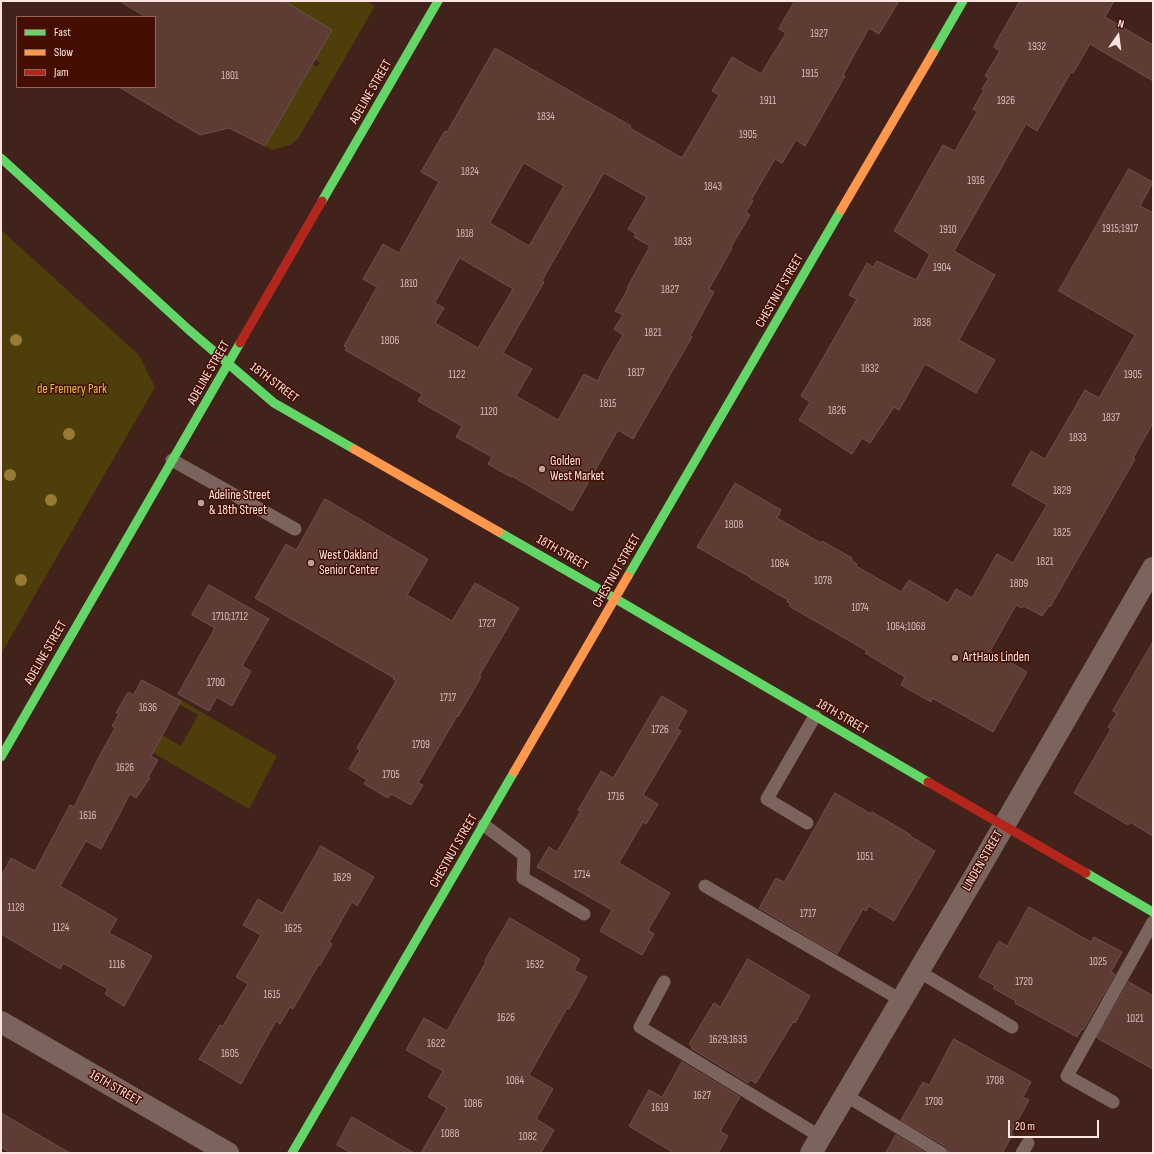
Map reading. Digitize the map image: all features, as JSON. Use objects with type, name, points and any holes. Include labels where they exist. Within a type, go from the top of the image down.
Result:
[{"type":"street","name":"ADELINE STREET","points":[[1,757],[438,1]]},
{"type":"street","name":"CHESTNUT STREET","points":[[292,1153],[963,1]]},
{"type":"street","name":"18TH STREET","points":[[1,158],[188,330],[274,403],[616,599],[1153,912]]},
{"type":"street","name":"LINDEN STREET","points":[[816,1145],[1004,826],[1153,568]]},
{"type":"street","name":"16TH STREET","points":[[1,1022],[228,1153]]},
{"type":"lane","points":[[172,460],[295,529]]},
{"type":"lane","points":[[807,823],[767,799],[815,716]]},
{"type":"lane","points":[[484,825],[524,855],[524,878],[584,914]]},
{"type":"lane","points":[[705,886],[902,1000]]},
{"type":"lane","points":[[1113,1102],[1067,1076],[1153,922]]},
{"type":"lane","points":[[918,971],[1012,1027]]},
{"type":"lane","points":[[664,982],[640,1027],[816,1145]]},
{"type":"lane","points":[[845,1095],[941,1153]]},
{"type":"green space","points":[[284,1],[367,1],[375,6],[298,139],[290,145],[272,150],[265,146],[312,64],[317,67],[320,63],[315,59]]},
{"type":"green space","name":"de Fremery Park","points":[[1,230],[139,355],[155,387],[1,654]]},
{"type":"green space","points":[[179,699],[277,756],[249,809],[140,745],[162,735],[181,746],[198,715],[179,704],[181,701],[178,700]]},
{"type":"building","points":[[120,1],[284,1],[332,30],[265,146],[229,128],[200,135],[121,88],[156,88],[156,16],[144,16]]},
{"type":"building","points":[[795,1],[899,1],[879,34],[869,28],[843,75],[845,76],[805,146],[796,140],[782,163],[775,159],[751,200],[753,201],[746,212],[750,215],[709,289],[714,292],[690,336],[692,337],[633,439],[618,430],[572,511],[512,476],[511,477],[488,464],[492,457],[456,437],[462,426],[418,401],[422,394],[345,350],[347,348],[344,346],[377,287],[363,279],[383,244],[399,253],[439,182],[421,172],[445,131],[447,132],[495,48],[631,126],[630,128],[682,158],[719,95],[712,91],[732,57],[761,74],[786,33],[779,29]],"holes":[[[524,163],[564,186],[529,246],[490,223]],[[604,173],[647,197],[628,229],[636,234],[634,237],[650,246],[615,311],[623,315],[614,329],[623,335],[603,369],[598,381],[584,374],[558,420],[516,396],[532,369],[503,353],[544,282],[542,281]],[[460,258],[513,289],[478,348],[435,323],[444,308],[435,303]]]},
{"type":"building","points":[[1020,1],[1114,1],[1105,17],[1153,45],[1153,81],[1090,44],[1073,73],[1071,72],[1037,131],[1026,124],[954,251],[995,275],[959,340],[995,360],[976,393],[925,364],[899,410],[894,407],[870,443],[862,438],[852,454],[799,420],[810,402],[801,396],[857,299],[849,295],[867,263],[873,267],[877,261],[916,280],[930,254],[894,231],[943,145],[955,151],[977,112],[973,109],[989,78],[985,76],[1000,51],[994,47]]},
{"type":"building","points":[[1129,169],[1153,182],[1140,206],[1153,213],[1153,423],[1133,458],[1135,459],[1050,607],[1049,606],[1042,616],[1024,606],[1022,608],[1016,605],[990,651],[1027,672],[993,732],[932,698],[931,702],[901,685],[905,677],[865,653],[867,651],[789,606],[791,604],[787,602],[788,600],[697,547],[735,483],[781,510],[777,518],[821,543],[822,541],[852,558],[851,560],[857,564],[856,566],[901,592],[909,580],[948,603],[956,589],[972,598],[997,554],[1013,563],[1047,505],[1012,485],[1031,451],[1045,459],[1085,390],[1099,398],[1135,335],[1059,291]]},
{"type":"building","points":[[325,499],[428,559],[407,595],[452,621],[475,583],[519,608],[479,676],[481,677],[458,717],[457,716],[418,783],[423,785],[411,805],[391,794],[388,798],[364,784],[367,780],[349,769],[360,750],[357,748],[396,681],[393,679],[394,678],[255,598],[286,544],[296,550]]},
{"type":"building","points":[[209,585],[269,619],[242,666],[251,671],[232,706],[217,697],[209,711],[178,694],[215,628],[192,615]]},
{"type":"building","points":[[1153,642],[1153,836],[1130,822],[1128,825],[1074,793],[1111,729],[1108,727],[1117,713],[1113,711]]},
{"type":"building","points":[[142,680],[181,701],[151,756],[158,760],[148,777],[150,778],[136,798],[130,794],[101,849],[86,841],[60,886],[117,919],[109,933],[152,956],[124,1006],[105,994],[108,989],[63,963],[60,969],[1,934],[1,876],[11,858],[35,871],[70,805],[74,807],[115,728],[112,726],[119,714],[116,713],[128,692],[133,695]]},
{"type":"building","points":[[662,696],[687,711],[677,729],[681,731],[643,795],[658,804],[646,824],[643,822],[619,863],[670,893],[648,930],[654,934],[642,955],[600,931],[612,910],[537,867],[549,847],[557,852],[581,811],[578,810],[601,771],[613,778]]},
{"type":"building","points":[[835,793],[871,814],[872,812],[935,851],[894,921],[869,906],[866,911],[863,909],[837,954],[759,908],[776,878],[784,882]]},
{"type":"building","points":[[321,846],[374,877],[357,906],[352,902],[329,942],[332,944],[320,965],[319,964],[293,1009],[290,1007],[280,1024],[276,1021],[241,1084],[199,1059],[220,1025],[223,1026],[248,984],[236,977],[261,935],[243,925],[258,899],[282,913]]},
{"type":"building","points":[[1029,907],[1091,942],[1094,937],[1122,952],[1111,972],[1115,974],[1083,1030],[1082,1029],[1077,1037],[1015,1003],[1016,1001],[993,988],[995,986],[979,977],[999,941],[1007,946]]},
{"type":"building","points":[[510,918],[580,959],[574,970],[587,977],[569,1009],[567,1008],[529,1075],[553,1089],[536,1119],[554,1130],[541,1153],[421,1153],[447,1108],[428,1097],[443,1071],[406,1050],[424,1018],[447,1031]]},
{"type":"building","points":[[748,959],[810,996],[795,1023],[793,1022],[756,1083],[750,1080],[748,1083],[691,1048],[692,1046],[689,1044],[714,1003],[720,1007]]},
{"type":"building","points":[[1129,982],[1153,996],[1153,1069],[1097,1038]]},
{"type":"building","points":[[954,1039],[1031,1082],[1023,1097],[1029,1100],[1002,1153],[949,1153],[945,1146],[901,1120],[923,1082],[929,1085]]},
{"type":"building","points":[[682,1062],[740,1097],[720,1131],[728,1136],[718,1153],[674,1153],[629,1126],[649,1090],[662,1097]]},
{"type":"building","points":[[1,1113],[70,1153],[10,1153],[1,1147]]},
{"type":"building","points":[[352,1117],[414,1153],[351,1153],[337,1145]]},
{"type":"building","points":[[896,1135],[926,1153],[886,1153]]},
{"type":"traffic: fast","points":[[322,201],[438,1]]},
{"type":"traffic: fast","points":[[933,53],[963,1]]},
{"type":"traffic: fast","points":[[1,158],[189,330],[274,403],[354,449]]},
{"type":"traffic: fast","points":[[628,576],[841,210]]},
{"type":"traffic: fast","points":[[1,757],[240,343]]},
{"type":"traffic: fast","points":[[499,532],[928,782]]},
{"type":"traffic: fast","points":[[292,1153],[514,772]]},
{"type":"traffic: fast","points":[[1086,873],[1153,912]]},
{"type":"traffic: slow","points":[[841,210],[933,53]]},
{"type":"traffic: slow","points":[[354,449],[499,532]]},
{"type":"traffic: slow","points":[[514,772],[628,576]]},
{"type":"traffic: jam","points":[[240,343],[322,201]]},
{"type":"traffic: jam","points":[[928,782],[1086,873]]},
{"type":"place","name":"Golden West Market","points":[[542,469]]},
{"type":"place","name":"Adeline Street & 18th Street","points":[[201,503]]},
{"type":"place","name":"West Oakland Senior Center","points":[[311,563]]},
{"type":"place","name":"ArtHaus Linden","points":[[955,658]]}]
